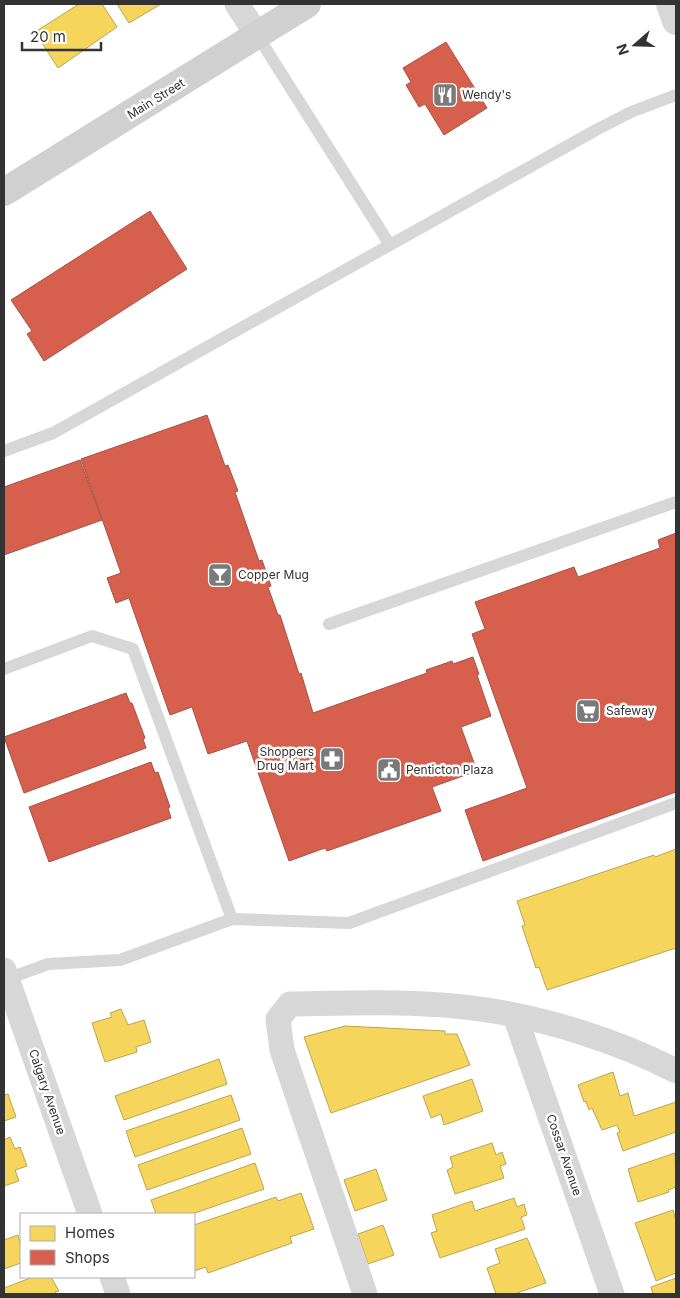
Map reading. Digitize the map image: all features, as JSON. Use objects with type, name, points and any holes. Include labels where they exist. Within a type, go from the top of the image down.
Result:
[{"type":"main road","name":"Main Street","points":[[4,192],[307,4]]},
{"type":"street","points":[[237,4],[257,35]]},
{"type":"street","points":[[670,4],[676,20]]},
{"type":"street","name":"Calgary Avenue","points":[[5,975],[90,1213]]},
{"type":"street","points":[[364,1294],[282,1050],[278,1019],[290,1004],[382,1002],[480,1009],[516,1016],[606,1041],[676,1071]]},
{"type":"street","name":"Cossar Avenue","points":[[516,1016],[612,1294]]},
{"type":"street","points":[[112,1278],[118,1294]]},
{"type":"lane","points":[[257,35],[390,246]]},
{"type":"lane","points":[[4,451],[53,433],[596,130],[631,112],[676,95]]},
{"type":"lane","points":[[329,624],[676,502]]},
{"type":"lane","points":[[4,668],[92,636],[133,648],[232,919]]},
{"type":"lane","points":[[5,975],[48,964],[120,960],[232,919],[349,922],[676,803]]},
{"type":"building: Homes","points":[[79,4],[102,4],[117,27],[58,68],[35,32]]},
{"type":"building: Homes","points":[[117,4],[161,4],[129,23]]},
{"type":"building: Homes","points":[[676,849],[676,948],[547,990],[539,967],[536,968],[522,926],[525,925],[517,901]]},
{"type":"building: Homes","points":[[121,1009],[128,1025],[144,1020],[151,1042],[136,1047],[137,1052],[105,1062],[92,1023],[112,1017],[110,1013]]},
{"type":"building: Homes","points":[[345,1026],[445,1031],[445,1034],[457,1034],[470,1065],[331,1113],[304,1037]]},
{"type":"building: Homes","points":[[219,1059],[227,1084],[124,1120],[115,1096]]},
{"type":"building: Homes","points":[[613,1072],[620,1096],[628,1093],[634,1116],[676,1102],[676,1132],[623,1151],[617,1133],[620,1132],[617,1125],[602,1130],[592,1108],[589,1110],[586,1101],[584,1102],[578,1085]]},
{"type":"building: Homes","points":[[472,1079],[483,1111],[444,1125],[441,1114],[431,1118],[423,1096]]},
{"type":"building: Homes","points":[[8,1094],[16,1117],[4,1121],[4,1095]]},
{"type":"building: Homes","points":[[231,1095],[240,1120],[135,1157],[126,1131]]},
{"type":"building: Homes","points":[[242,1128],[251,1154],[147,1190],[138,1165]]},
{"type":"building: Homes","points":[[10,1137],[15,1149],[20,1147],[27,1166],[15,1170],[19,1181],[4,1186],[4,1140]]},
{"type":"building: Homes","points":[[492,1143],[496,1155],[502,1152],[506,1164],[500,1166],[504,1178],[455,1194],[447,1170],[453,1167],[450,1157]]},
{"type":"building: Homes","points":[[675,1153],[676,1187],[668,1190],[669,1192],[638,1202],[628,1169]]},
{"type":"building: Homes","points":[[255,1163],[264,1189],[195,1213],[156,1213],[151,1200]]},
{"type":"building: Homes","points":[[376,1169],[387,1200],[355,1211],[344,1180]]},
{"type":"building: Homes","points":[[301,1193],[314,1229],[290,1237],[292,1243],[208,1273],[206,1267],[195,1271],[195,1225],[276,1197],[278,1201]]},
{"type":"building: Homes","points":[[514,1198],[517,1207],[524,1204],[527,1215],[521,1217],[525,1229],[440,1258],[431,1233],[437,1231],[432,1215],[472,1201],[475,1211]]},
{"type":"building: Homes","points":[[673,1210],[676,1220],[676,1273],[656,1281],[635,1223]]},
{"type":"building: Homes","points":[[383,1225],[394,1255],[368,1264],[358,1234]]},
{"type":"building: Homes","points":[[18,1235],[20,1263],[4,1269],[4,1240]]},
{"type":"building: Homes","points":[[527,1238],[546,1283],[514,1294],[496,1294],[487,1268],[500,1263],[495,1249]]},
{"type":"building: Homes","points":[[30,1278],[52,1278],[59,1291],[55,1292],[56,1294],[4,1294],[4,1288]]},
{"type":"building: Homes","points":[[676,1278],[676,1294],[653,1294],[651,1287]]},
{"type":"building: Shops","name":"Wendy's","points":[[446,42],[487,108],[444,135],[425,104],[419,107],[406,85],[411,82],[403,68]]},
{"type":"building: Shops","points":[[150,211],[187,269],[44,361],[27,334],[32,331],[11,300]]},
{"type":"building: Shops","points":[[207,415],[225,466],[228,465],[238,491],[235,492],[259,561],[262,560],[271,586],[268,587],[278,615],[280,615],[299,674],[301,673],[313,713],[427,673],[426,670],[452,661],[453,664],[473,657],[491,716],[461,727],[477,771],[432,787],[441,811],[327,851],[325,848],[289,861],[247,741],[208,754],[192,707],[170,715],[129,598],[116,603],[107,578],[121,573],[81,459]]},
{"type":"building: Shops","points":[[80,460],[102,520],[4,555],[4,487]]},
{"type":"building: Shops","name":"Safeway","points":[[676,533],[676,792],[483,861],[465,810],[527,788],[472,634],[485,629],[475,602],[574,567],[578,577],[660,548],[658,540]]},
{"type":"building: Shops","points":[[126,693],[130,703],[132,703],[145,738],[143,739],[146,748],[24,793],[4,737]]},
{"type":"building: Shops","points":[[151,762],[155,773],[158,772],[170,807],[168,808],[171,818],[49,862],[29,807]]},
{"type":"place","name":"Wendy's","points":[[445,95]]},
{"type":"place","name":"Copper Mug","points":[[220,575]]},
{"type":"place","name":"Safeway","points":[[588,711]]},
{"type":"place","name":"Shoppers Drug Mart","points":[[332,759]]},
{"type":"place","name":"Penticton Plaza","points":[[389,770]]}]
